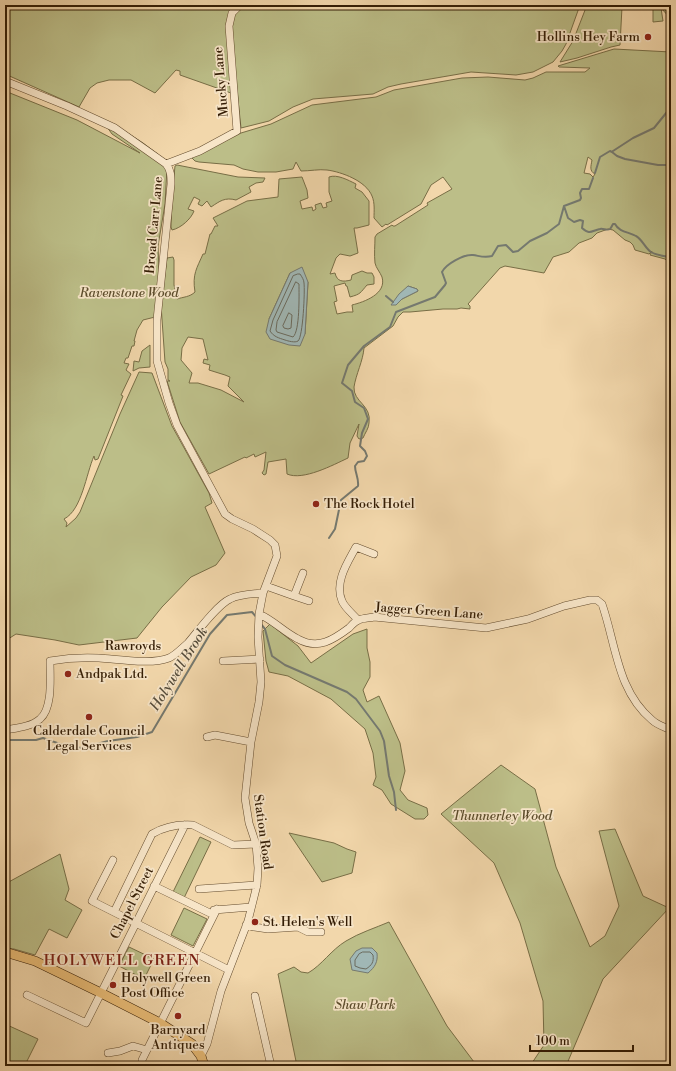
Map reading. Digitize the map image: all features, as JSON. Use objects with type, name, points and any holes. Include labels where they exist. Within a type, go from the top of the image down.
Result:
[{"type":"main road","points":[[5,952],[34,961],[160,1023],[192,1044],[201,1056],[204,1066]]},
{"type":"street","name":"Mucky Lane","points":[[166,164],[200,151],[237,131],[229,26],[232,13],[240,5]]},
{"type":"street","name":"Broad Carr Lane","points":[[5,81],[67,106],[115,128],[166,164],[171,173],[157,320],[158,361],[169,404],[177,425],[223,510],[230,518],[266,537],[275,545],[277,552],[276,560],[264,590],[259,614],[259,627]]},
{"type":"street","points":[[358,620],[342,601],[339,591],[340,581],[343,571],[356,547],[374,554]]},
{"type":"street","points":[[294,596],[303,573]]},
{"type":"street","points":[[264,590],[294,596],[309,601]]},
{"type":"street","name":"Rawroyds","points":[[5,730],[28,725],[40,719],[46,712],[49,700],[50,661],[69,658],[100,658],[132,661],[160,661],[169,658],[182,648],[229,599],[264,590]]},
{"type":"street","name":"Jagger Green Lane","points":[[259,614],[269,618],[298,639],[306,643],[314,644],[326,643],[358,620],[374,617],[486,628],[528,619],[564,606],[590,600],[597,600],[602,604],[621,673],[635,703],[653,721],[671,730]]},
{"type":"street","name":"Station Road","points":[[201,1056],[207,1044],[221,991],[246,925],[257,886],[258,868],[256,844],[249,823],[245,798],[246,778],[261,682],[259,627]]},
{"type":"street","points":[[223,661],[260,659]]},
{"type":"street","points":[[207,737],[214,735],[251,742]]},
{"type":"street","points":[[114,912],[152,834],[162,828],[189,825],[233,845],[256,844]]},
{"type":"street","name":"Chapel Street","points":[[28,995],[86,1023],[154,886],[189,825]]},
{"type":"street","points":[[113,860],[92,901],[229,970]]},
{"type":"street","points":[[154,886],[204,910],[215,912],[251,907]]},
{"type":"street","points":[[198,889],[257,886]]},
{"type":"street","points":[[142,1063],[160,1023],[215,912]]},
{"type":"street","points":[[246,925],[268,929],[298,926],[308,932],[321,932]]},
{"type":"street","points":[[254,996],[271,1066]]},
{"type":"street","points":[[108,1053],[120,1051],[133,1046],[147,1050]]},
{"type":"green space","points":[[5,5],[236,5],[231,10],[231,93],[180,75],[180,71],[176,70],[155,93],[131,80],[109,80],[97,83],[90,88],[79,107],[5,74]]},
{"type":"green space","points":[[243,5],[580,5],[562,51],[553,62],[533,72],[516,75],[471,72],[401,84],[388,87],[373,94],[313,99],[293,107],[269,121],[241,128],[230,24],[238,9]]},
{"type":"green space","points":[[587,5],[639,5],[637,7],[622,7],[620,45],[560,62],[573,41]]},
{"type":"green space","points":[[653,5],[671,5],[671,19],[661,8],[663,21],[653,22]]},
{"type":"green space","points":[[614,49],[671,52],[671,264],[665,259],[650,255],[652,251],[649,254],[635,250],[630,242],[625,240],[613,230],[608,229],[579,243],[569,252],[553,257],[544,273],[505,266],[500,268],[468,304],[470,309],[461,308],[403,312],[393,326],[364,348],[356,377],[354,392],[368,412],[369,425],[363,438],[359,439],[357,436],[359,424],[350,443],[348,458],[309,474],[294,476],[287,474],[286,459],[268,462],[266,474],[264,475],[262,473],[264,470],[266,452],[255,457],[254,454],[246,458],[245,457],[209,474],[180,422],[167,381],[170,381],[168,380],[168,369],[165,362],[161,305],[167,258],[173,257],[174,260],[174,285],[177,299],[191,295],[195,292],[194,280],[196,272],[203,254],[205,254],[210,234],[215,226],[218,226],[213,218],[247,201],[278,197],[279,179],[302,177],[307,190],[308,198],[300,201],[302,209],[312,207],[313,211],[316,209],[315,205],[321,203],[323,208],[327,207],[326,203],[332,201],[329,192],[329,177],[332,176],[346,179],[356,184],[355,188],[362,192],[369,201],[369,225],[354,228],[358,253],[350,256],[340,254],[336,258],[330,274],[335,273],[337,278],[341,281],[351,280],[352,275],[362,271],[372,273],[374,277],[374,284],[367,285],[360,293],[350,297],[345,283],[334,286],[337,301],[334,302],[337,314],[353,312],[352,305],[362,302],[378,293],[383,283],[382,277],[375,263],[375,237],[377,234],[392,225],[395,226],[428,205],[427,203],[452,189],[443,177],[431,185],[421,204],[382,227],[374,218],[374,201],[369,191],[365,186],[346,175],[327,170],[301,171],[296,162],[293,169],[276,172],[258,172],[243,169],[234,165],[199,162],[195,161],[191,157],[241,133],[271,124],[312,105],[376,97],[394,90],[462,78],[488,77],[525,80],[546,72],[585,72],[590,68],[558,66]],"holes":[[[588,157],[592,160],[591,170],[595,174],[593,177],[590,174],[584,173]],[[290,273],[308,282],[305,334],[269,319]],[[408,286],[417,289],[418,291],[402,299],[396,305]],[[188,337],[203,339],[208,360],[204,359],[203,363],[210,365],[209,370],[230,377],[228,386],[244,402],[221,390],[198,383],[189,383],[192,373],[181,360],[182,348]]]},
{"type":"green space","name":"Ravenstone Wood","points":[[5,91],[77,120],[140,153],[112,134],[107,127],[126,132],[159,155],[167,168],[165,204],[158,246],[159,271],[155,317],[143,320],[137,330],[134,346],[132,346],[128,358],[126,358],[124,363],[129,364],[126,370],[131,374],[121,395],[123,396],[98,459],[95,460],[94,456],[79,500],[75,508],[64,519],[67,523],[66,527],[80,512],[139,372],[152,373],[172,426],[209,493],[212,503],[205,507],[225,553],[216,565],[191,577],[162,607],[137,638],[79,645],[16,634],[5,641]]},
{"type":"green space","points":[[177,165],[238,177],[265,178],[263,182],[256,183],[249,187],[251,192],[236,200],[223,200],[211,207],[207,201],[202,206],[198,204],[200,200],[194,197],[188,209],[194,211],[191,217],[185,223],[172,230],[172,197],[175,166]]},
{"type":"green space","points":[[150,345],[150,367],[139,368],[133,371],[134,361],[139,362],[142,351]]},
{"type":"green space","points":[[270,624],[298,646],[311,663],[353,634],[367,629],[370,677],[363,690],[367,702],[379,696],[400,743],[405,771],[400,790],[408,800],[427,808],[428,815],[424,819],[415,819],[391,804],[382,790],[373,785],[376,777],[373,753],[365,729],[331,699],[288,676],[269,672],[266,661],[263,631]]},
{"type":"green space","name":"Thunnerley Wood","points":[[501,765],[535,789],[556,867],[590,947],[605,936],[619,906],[599,831],[615,829],[643,896],[669,908],[603,979],[566,1066],[530,1066],[544,1045],[543,1001],[520,923],[494,863],[441,814]]},
{"type":"green space","points":[[289,833],[334,843],[356,852],[352,873],[322,882]]},
{"type":"green space","points":[[200,837],[211,842],[184,898],[173,892]]},
{"type":"green space","points":[[60,854],[69,889],[65,900],[82,910],[67,938],[49,929],[35,955],[5,948],[5,884]]},
{"type":"green space","points":[[184,908],[207,919],[193,946],[171,935]]},
{"type":"green space","name":"Shaw Park","points":[[389,922],[447,1026],[477,1066],[297,1066],[278,974],[294,967],[301,972],[308,973],[346,941]]},
{"type":"green space","points":[[129,947],[154,959],[144,979],[119,966]]},
{"type":"green space","points":[[5,1024],[38,1039],[26,1063],[5,1066]]},
{"type":"water","points":[[302,267],[308,282],[305,334],[300,346],[289,345],[270,339],[266,332],[269,319],[290,273]]},
{"type":"water","points":[[408,286],[417,289],[418,291],[402,299],[396,305],[391,305],[399,294]]},
{"type":"water","points":[[362,948],[372,948],[377,953],[376,964],[368,973],[352,970],[350,959],[356,951]]},
{"type":"waterway","points":[[663,5],[671,15]]},
{"type":"waterway","points":[[613,151],[633,138],[654,128],[671,107]]},
{"type":"waterway","points":[[595,173],[600,157],[610,151],[625,159],[658,165],[671,165]]},
{"type":"waterway","points":[[329,538],[335,529],[341,500],[358,486],[355,466],[358,462],[364,461],[367,456],[365,451],[360,446],[362,433],[368,419],[364,408],[355,402],[352,391],[342,383],[348,365],[364,346],[390,327],[396,312],[435,297],[446,283],[442,272],[447,266],[460,258],[469,255],[484,257],[492,256],[498,246],[506,245],[513,252],[518,251],[530,241],[547,233],[559,224],[564,206],[580,200],[580,193],[582,189],[589,189],[593,178]]},
{"type":"waterway","points":[[564,206],[568,218],[574,222],[580,220],[583,221],[582,228],[587,231],[591,232],[601,229],[609,230],[613,224],[615,224],[622,230],[638,237],[651,252],[669,257],[671,259]]},
{"type":"waterway","points":[[386,296],[393,302]]},
{"type":"waterway","name":"Holywell Brook","points":[[5,740],[36,740],[43,738],[63,745],[82,748],[108,741],[137,737],[152,732],[210,634],[227,615],[252,612],[257,618]]},
{"type":"waterway","name":"Holywell Brook","points":[[260,623],[265,629],[272,656],[285,665],[347,692],[356,699],[380,731],[384,741],[396,810]]},
{"type":"place","name":"Hollins Hey Farm","points":[[648,37]]},
{"type":"place","name":"The Rock Hotel","points":[[316,504]]},
{"type":"place","name":"Andpak Ltd.","points":[[68,674]]},
{"type":"place","name":"Calderdale Council Legal Services","points":[[89,717]]},
{"type":"place","name":"St. Helen's Well","points":[[255,922]]},
{"type":"place","name":"Holywell Green Post Office","points":[[113,985]]},
{"type":"place","name":"Barnyard Antiques","points":[[178,1016]]},
{"type":"district","name":"HOLYWELL GREEN","points":[[122,960]]}]
